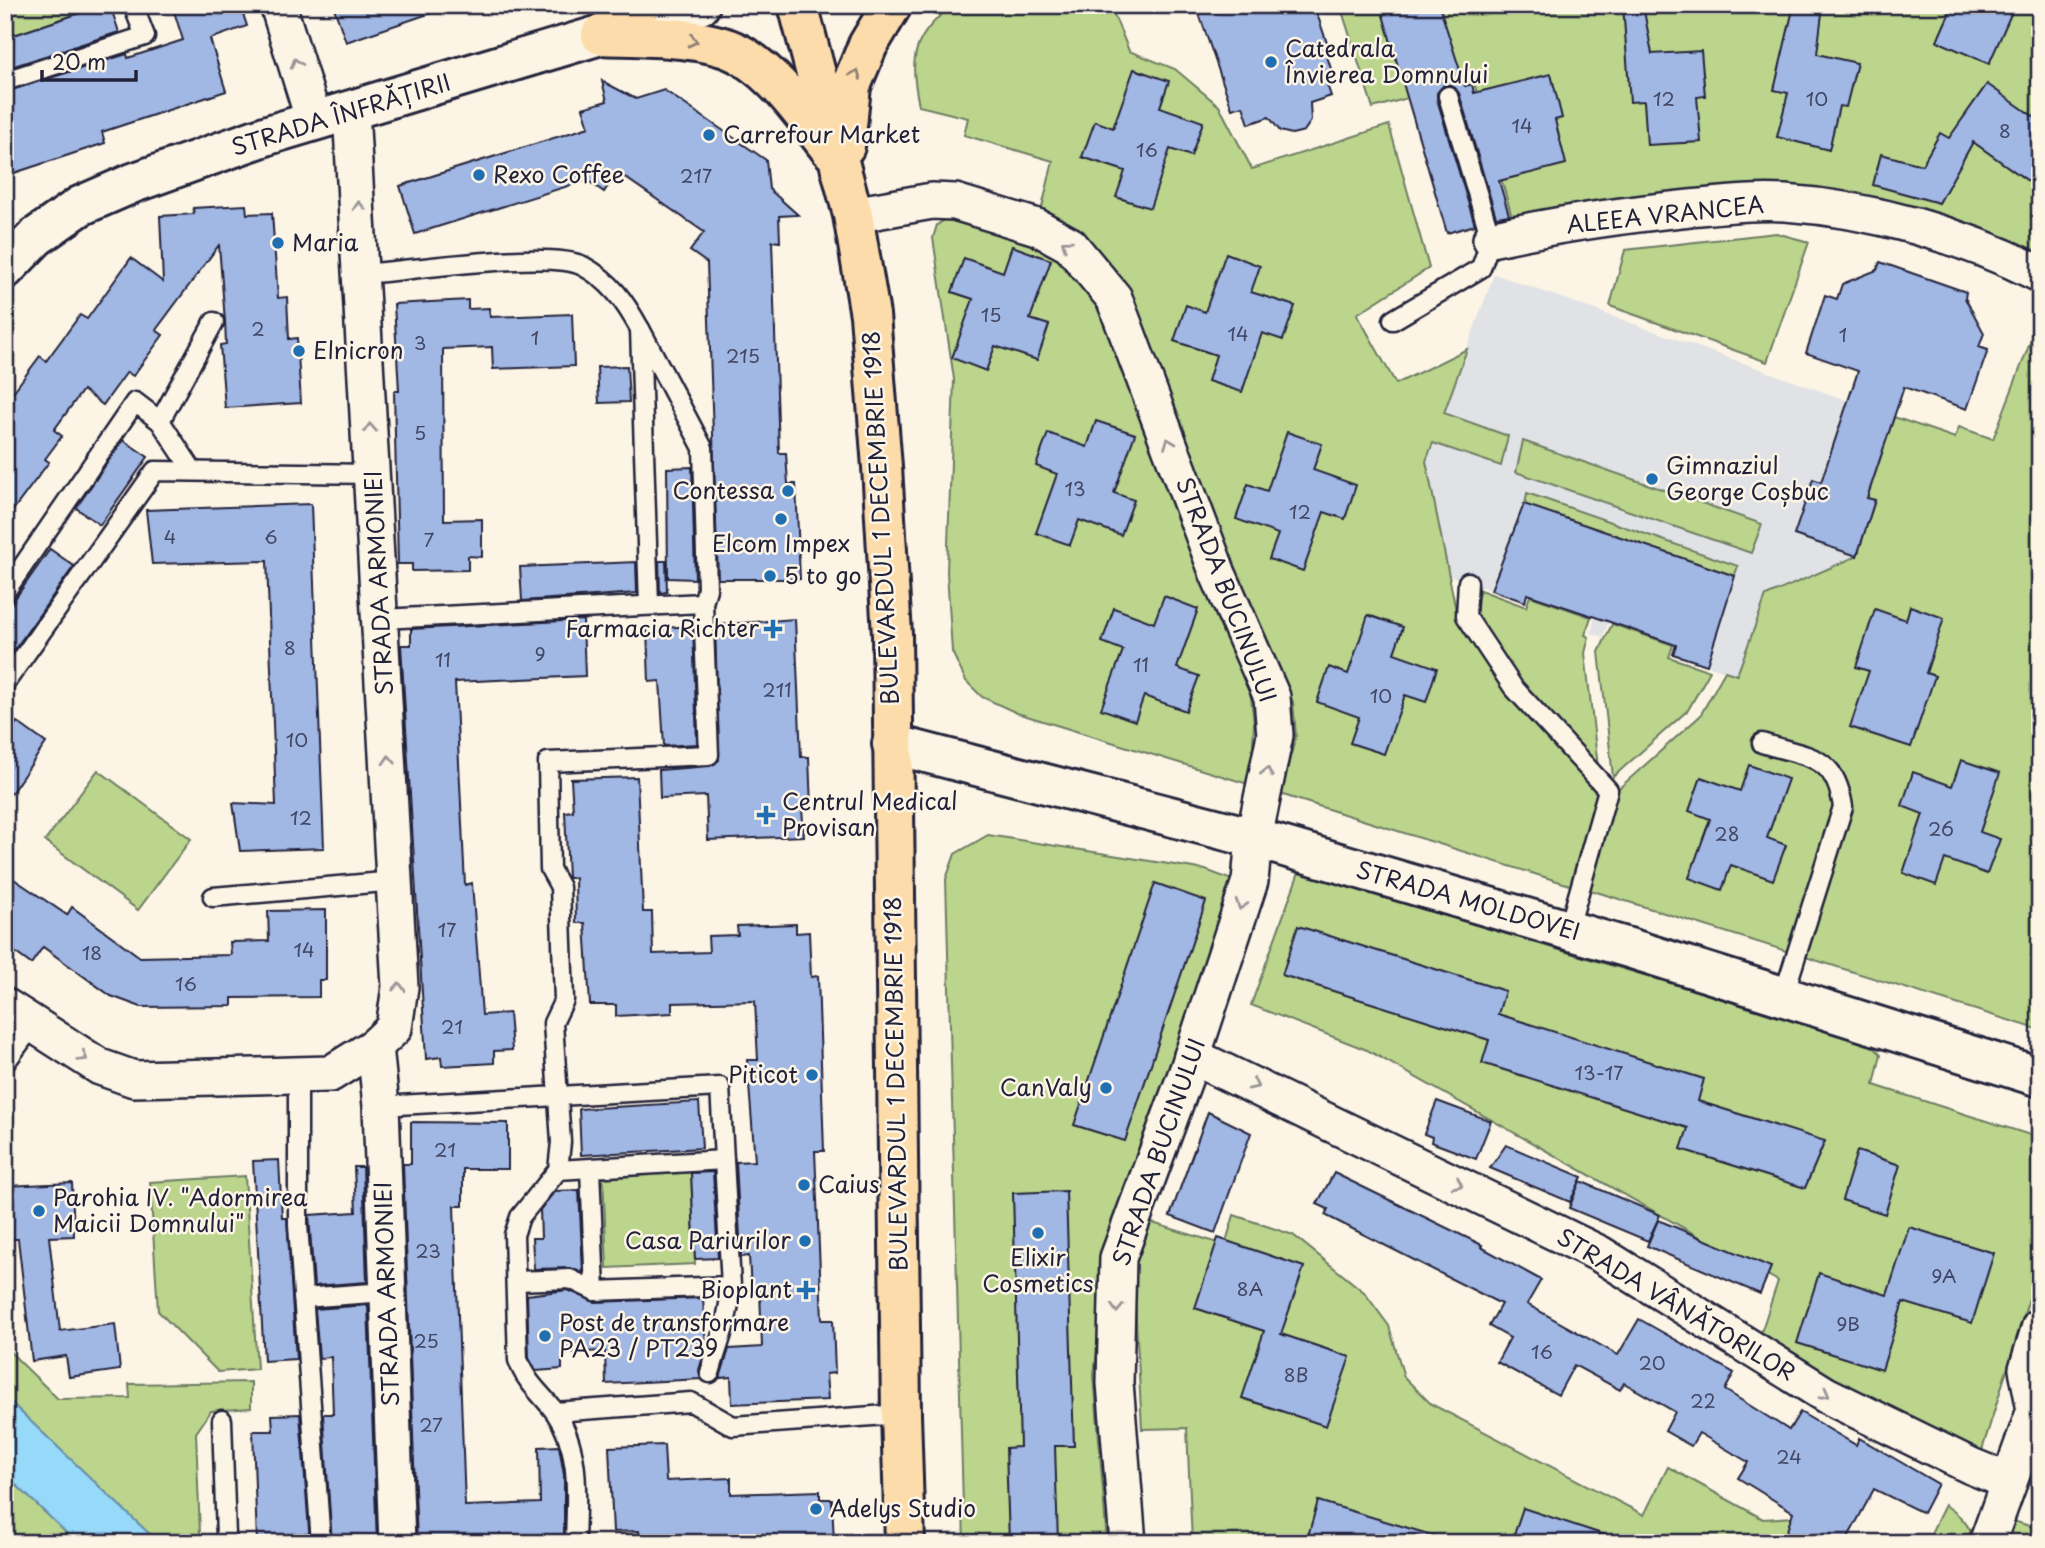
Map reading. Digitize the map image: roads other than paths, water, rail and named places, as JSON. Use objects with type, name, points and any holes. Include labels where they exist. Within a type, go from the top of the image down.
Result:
[{"type":"main road","points":[[601,35],[641,5]]},
{"type":"main road","name":"BULEVARDUL 1 DECEMBRIE 1918","points":[[798,5],[853,215],[870,315],[882,467],[892,635],[901,1414],[905,1543]]},
{"type":"main road","points":[[842,166],[852,86],[868,45],[891,5]]},
{"type":"main road","points":[[601,35],[685,38],[742,55],[788,94],[842,166]]},
{"type":"street","points":[[278,5],[314,121]]},
{"type":"street","name":"STRADA ÎNFRĂȚIRII","points":[[5,269],[36,237],[80,206],[146,178],[314,121],[700,5]]},
{"type":"street","name":"STRADA ARMONIEI","points":[[19,1016],[100,1067],[134,1079],[330,1073],[374,1046],[394,1028],[400,986],[351,110]]},
{"type":"street","name":"STRADA BUCINULUI","points":[[853,215],[932,201],[955,202],[1037,227],[1070,245],[1114,298],[1218,575],[1272,697],[1275,734],[1254,838],[1250,880],[1192,1056],[1118,1258],[1115,1383],[1128,1543]]},
{"type":"street","name":"ALEEA VRANCEA","points":[[1491,239],[1619,215],[1748,202],[1785,203],[1891,220],[1942,234],[2040,274]]},
{"type":"street","name":"STRADA MOLDOVEI","points":[[892,744],[1254,838],[1568,931],[2040,1077]]},
{"type":"street","name":"STRADA ARMONIEI","points":[[374,1046],[381,1106],[397,1543]]},
{"type":"street","name":"STRADA VÂNĂTORILOR","points":[[1192,1056],[1600,1254],[1826,1395],[2008,1481]]},
{"type":"street","points":[[1987,1543],[2035,1410],[2027,1369],[2040,1326]]},
{"type":"lane","points":[[5,81],[145,36],[133,5]]},
{"type":"lane","points":[[1393,320],[1481,268],[1491,239],[1448,96]]},
{"type":"lane","points":[[362,274],[541,259],[581,265],[620,293],[703,448],[707,589],[703,603],[709,755],[548,762],[550,869],[560,887],[564,1000],[553,1023],[561,1142],[558,1170],[520,1217],[514,1235],[518,1360],[524,1378],[555,1412],[571,1444],[577,1480],[575,1543]]},
{"type":"lane","points":[[160,421],[214,321]]},
{"type":"lane","points":[[640,329],[649,605]]},
{"type":"lane","points":[[5,592],[135,402],[160,421],[193,471]]},
{"type":"lane","points":[[5,683],[155,471],[373,474]]},
{"type":"lane","points":[[1468,582],[1466,616],[1513,687],[1608,790],[1568,931]]},
{"type":"lane","points":[[381,619],[703,603]]},
{"type":"lane","points":[[1762,743],[1825,763],[1839,783],[1843,807],[1783,997]]},
{"type":"lane","points":[[214,897],[395,881]]},
{"type":"lane","points":[[5,1063],[19,1016]]},
{"type":"lane","points":[[298,1074],[298,1225],[321,1543]]},
{"type":"lane","points":[[381,1106],[720,1087],[732,1286],[730,1318],[718,1342],[710,1373]]},
{"type":"lane","points":[[558,1170],[724,1160]]},
{"type":"lane","points":[[590,1169],[595,1291]]},
{"type":"lane","points":[[516,1282],[570,1279],[595,1291],[732,1286]]},
{"type":"lane","points":[[303,1298],[386,1292]]},
{"type":"lane","points":[[555,1412],[691,1402],[733,1426],[901,1414]]},
{"type":"lane","points":[[222,1420],[228,1543]]},
{"type":"water","points":[[5,1397],[159,1543],[77,1543],[5,1474]]},
{"type":"place","name":"Catedrala Învierea Domnului","points":[[1271,62]]},
{"type":"place","name":"Carrefour Market","points":[[709,135]]},
{"type":"place","name":"Rexo Coffee","points":[[479,175]]},
{"type":"place","name":"Maria","points":[[278,243]]},
{"type":"place","name":"Elnicron","points":[[299,351]]},
{"type":"place","name":"Gimnaziul George Coșbuc","points":[[1652,479]]},
{"type":"place","name":"Contessa","points":[[788,491]]},
{"type":"place","name":"Elcom Impex","points":[[781,519]]},
{"type":"place","name":"5 to go","points":[[770,576]]},
{"type":"place","name":"Farmacia Richter","points":[[773,629]]},
{"type":"place","name":"Centrul Medical Provisan","points":[[766,815]]},
{"type":"place","name":"Piticot","points":[[812,1075]]},
{"type":"place","name":"CanValy","points":[[1106,1088]]},
{"type":"place","name":"Caius","points":[[804,1185]]},
{"type":"place","name":"Parohia IV. \"Adormirea Maicii Domnului\"","points":[[39,1211]]},
{"type":"place","name":"Elixir Cosmetics","points":[[1038,1233]]},
{"type":"place","name":"Casa Pariurilor","points":[[805,1241]]},
{"type":"place","name":"Bioplant","points":[[806,1290]]},
{"type":"place","name":"Post de transformare PA23 / PT239","points":[[545,1336]]},
{"type":"place","name":"Adelys Studio","points":[[816,1509]]}]
